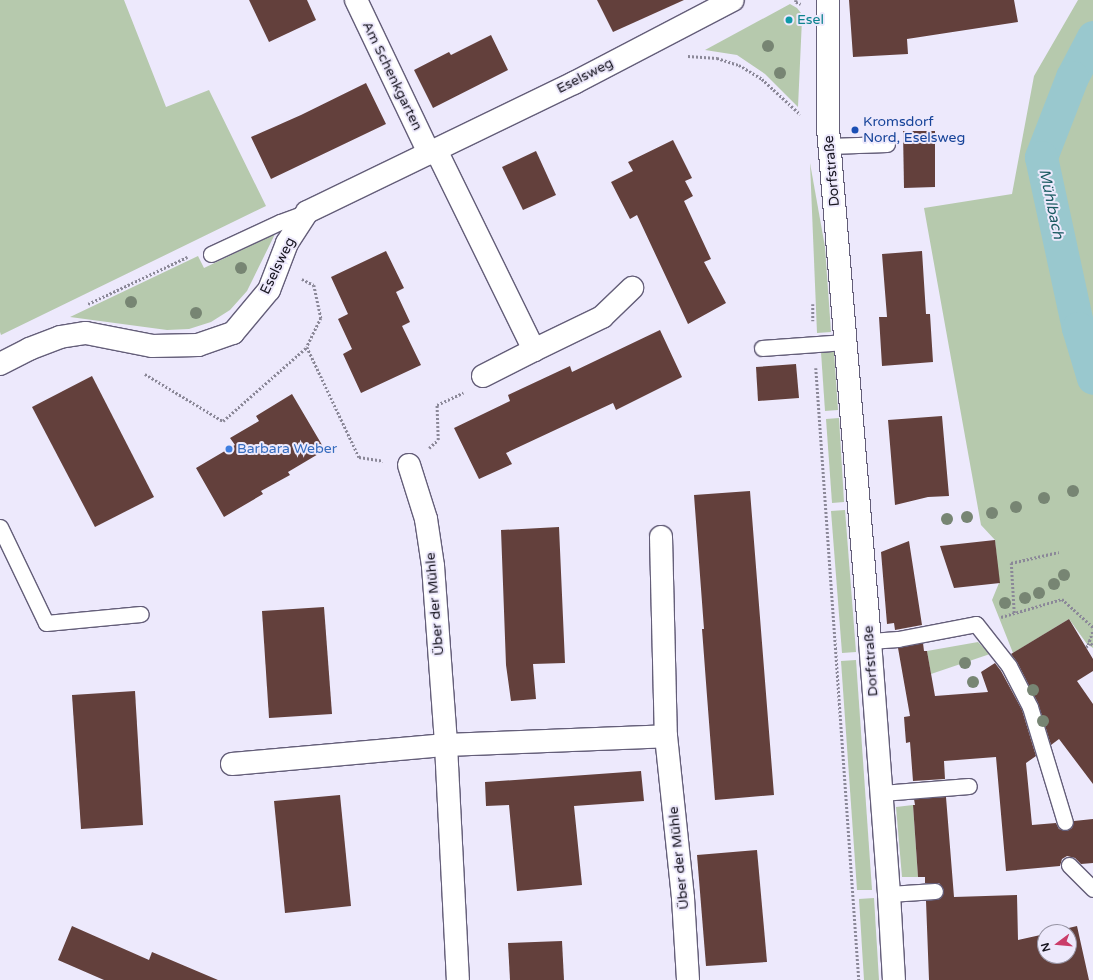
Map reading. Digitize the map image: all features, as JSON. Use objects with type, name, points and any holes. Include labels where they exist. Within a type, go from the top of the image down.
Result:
[{"type":"street","name":"Am Schenkgarten","points":[[356,0],[433,151]]},
{"type":"street","name":"Eselsweg","points":[[0,364],[29,349],[60,337],[86,333],[152,346],[198,345],[233,333],[269,290],[287,243],[307,212],[574,83],[733,0]]},
{"type":"street","name":"Dorfstraße","points":[[828,0],[829,146],[882,793],[894,980]]},
{"type":"street","points":[[433,151],[534,350]]},
{"type":"street","points":[[483,376],[602,317],[632,288]]},
{"type":"street","name":"Über der Mühle","points":[[409,465],[426,519],[433,566],[446,745],[458,980]]},
{"type":"street","name":"Über der Mühle","points":[[661,537],[666,736],[684,898],[688,980]]},
{"type":"street","points":[[232,764],[446,745],[666,736]]},
{"type":"lane","points":[[829,146],[887,144]]},
{"type":"lane","points":[[211,254],[280,222],[307,212]]},
{"type":"lane","points":[[762,348],[845,342]]},
{"type":"lane","points":[[0,527],[46,623],[141,614]]},
{"type":"lane","points":[[870,641],[898,639],[976,624],[1009,666],[1030,707],[1065,822]]},
{"type":"lane","points":[[882,793],[969,786]]},
{"type":"lane","points":[[1069,865],[1093,889]]},
{"type":"lane","points":[[889,894],[935,891]]},
{"type":"path","points":[[796,0],[796,2],[806,7]]},
{"type":"path","points":[[682,54],[694,57],[717,58],[739,65],[762,79],[804,117],[804,109]]},
{"type":"path","points":[[60,337],[67,315],[200,250],[211,254]]},
{"type":"path","points":[[141,370],[149,377],[223,421],[307,347],[321,318],[314,285],[300,277]]},
{"type":"path","points":[[812,298],[814,345],[859,980]]},
{"type":"path","points":[[307,347],[359,457],[409,465],[438,440],[437,406],[471,388],[483,376]]},
{"type":"path","points":[[1014,613],[1010,563],[1059,552]]},
{"type":"path","points":[[976,624],[1062,599],[1093,628],[1086,647]]},
{"type":"path","points":[[1089,639],[1093,646]]},
{"type":"green space","points":[[0,0],[124,0],[166,107],[209,90],[266,206],[1,335]]},
{"type":"green space","points":[[1078,0],[1093,0],[1093,648],[1087,644],[1069,619],[1013,653],[992,600],[999,583],[995,540],[981,525],[924,208],[1012,194],[1034,76]]},
{"type":"green space","points":[[790,4],[797,8],[801,13],[802,19],[798,107],[765,74],[737,55],[705,50]]},
{"type":"green space","points":[[810,163],[825,247],[831,332],[817,333]]},
{"type":"green space","points":[[275,234],[247,291],[230,310],[211,322],[189,329],[167,330],[70,317],[198,256],[204,268]]},
{"type":"green space","points":[[834,351],[838,410],[825,411],[821,352]]},
{"type":"green space","points":[[839,418],[844,502],[832,503],[826,419]]},
{"type":"green space","points":[[845,510],[856,652],[842,653],[831,511]]},
{"type":"green space","points":[[978,642],[990,654],[931,674],[927,651]]},
{"type":"green space","points":[[856,660],[872,890],[857,890],[841,661]]},
{"type":"green space","points":[[913,805],[918,877],[902,877],[896,807]]},
{"type":"green space","points":[[874,898],[879,980],[864,980],[859,899]]},
{"type":"building","points":[[249,0],[307,0],[316,20],[269,42]]},
{"type":"building","points":[[597,0],[684,0],[613,32]]},
{"type":"building","points":[[849,0],[1014,0],[1018,22],[907,39],[908,54],[853,57]]},
{"type":"building","points":[[491,35],[508,70],[433,108],[414,70],[449,52],[451,55]]},
{"type":"building","points":[[366,83],[386,124],[271,179],[251,137],[301,115]]},
{"type":"building","points":[[903,131],[935,131],[935,187],[904,188]]},
{"type":"building","points":[[673,140],[692,178],[685,181],[693,196],[684,201],[711,259],[704,262],[726,303],[688,324],[637,215],[630,219],[611,182],[633,171],[628,162]]},
{"type":"building","points":[[536,151],[556,195],[523,210],[502,167]]},
{"type":"building","points":[[386,251],[404,288],[396,292],[410,322],[402,326],[421,365],[361,393],[343,354],[352,349],[338,319],[348,314],[331,277]]},
{"type":"building","points":[[922,251],[926,314],[930,314],[933,362],[882,366],[879,317],[887,317],[882,254]]},
{"type":"building","points":[[660,330],[682,377],[616,410],[613,403],[506,453],[512,464],[479,479],[454,428],[510,401],[508,395],[570,366],[572,372]]},
{"type":"building","points":[[796,364],[799,398],[758,401],[756,367]]},
{"type":"building","points":[[92,376],[154,497],[95,527],[32,407]]},
{"type":"building","points":[[292,394],[325,450],[288,472],[290,475],[261,491],[263,494],[224,517],[196,468],[235,445],[230,438],[259,421],[256,416]]},
{"type":"building","points":[[942,416],[949,496],[928,497],[895,505],[888,420]]},
{"type":"building","points":[[750,491],[774,795],[715,800],[702,629],[704,629],[694,495]]},
{"type":"building","points":[[559,527],[565,663],[533,664],[536,699],[511,701],[506,665],[501,530]]},
{"type":"building","points":[[995,540],[1000,583],[954,588],[940,546]]},
{"type":"building","points":[[909,541],[922,625],[895,630],[894,623],[887,624],[881,552]]},
{"type":"building","points":[[324,607],[332,714],[269,718],[262,611]]},
{"type":"building","points":[[1069,619],[1093,659],[1093,671],[1077,681],[1093,704],[1093,784],[1059,739],[1051,745],[1038,703],[1017,662],[1011,654]]},
{"type":"building","points":[[923,643],[924,651],[927,651],[935,696],[988,692],[981,672],[995,663],[1001,671],[1022,710],[1036,756],[1026,763],[1032,825],[1056,823],[1059,829],[1067,831],[1072,828],[1074,821],[1093,819],[1093,863],[1081,864],[1075,858],[1067,856],[1062,859],[1060,866],[1006,871],[996,757],[944,761],[945,779],[913,781],[910,742],[906,743],[904,717],[910,716],[898,648]]},
{"type":"building","points":[[135,691],[143,825],[81,829],[72,695]]},
{"type":"building","points":[[641,771],[644,801],[574,806],[582,885],[517,891],[509,805],[486,806],[485,782]]},
{"type":"building","points":[[340,795],[351,906],[285,913],[274,801]]},
{"type":"building","points":[[946,797],[954,897],[1017,895],[1018,940],[1037,936],[1037,964],[1077,964],[1077,926],[1089,980],[929,980],[926,901],[940,899],[944,890],[939,883],[925,883],[925,877],[918,877],[913,805],[915,805],[914,799]]},
{"type":"building","points":[[757,850],[767,962],[706,966],[697,855]]},
{"type":"building","points":[[72,926],[149,960],[152,952],[218,980],[104,980],[58,960]]},
{"type":"building","points":[[562,941],[564,980],[510,980],[508,943]]},
{"type":"waterway","name":"Mühlbach","points":[[1093,37],[1072,77],[1041,157],[1078,328],[1093,378]]},
{"type":"place","name":"Esel","points":[[789,20]]},
{"type":"place","name":"Kromsdorf Nord, Eselsweg","points":[[855,130]]},
{"type":"place","name":"Barbara Weber","points":[[229,449]]}]
